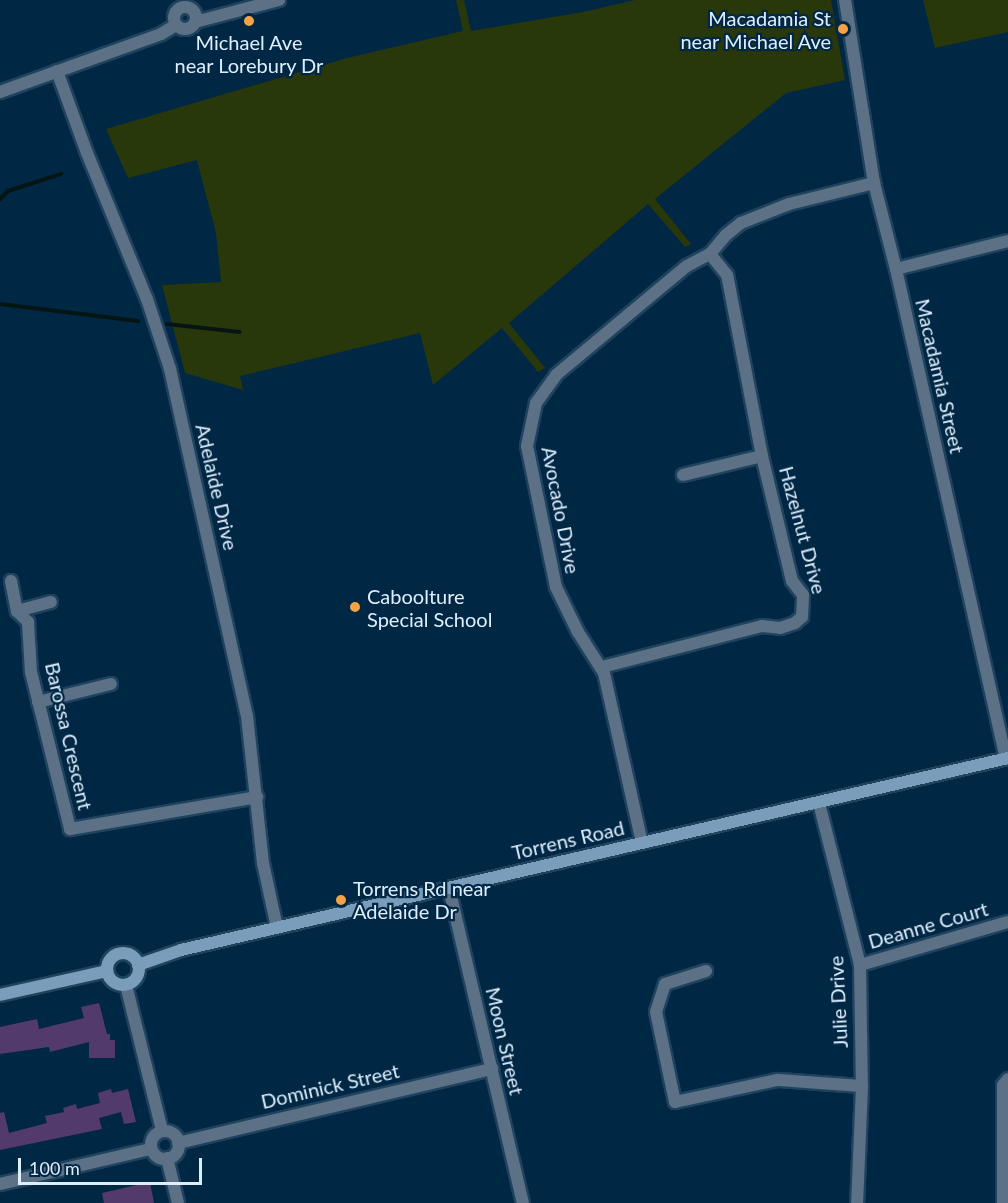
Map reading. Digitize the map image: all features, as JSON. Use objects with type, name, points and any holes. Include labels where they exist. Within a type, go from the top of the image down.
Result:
[{"type":"main road","name":"Torrens Road","points":[[138,965],[181,950],[1007,759]]},
{"type":"main road","points":[[117,954],[128,954],[138,965],[135,980],[126,985],[115,984],[106,971],[109,960],[117,954]]},
{"type":"main road","points":[[0,995],[106,971]]},
{"type":"street","points":[[176,25],[186,29],[195,22],[279,0]]},
{"type":"street","name":"Macadamia Street","points":[[845,0],[874,183],[896,269],[1007,759]]},
{"type":"street","points":[[176,25],[174,16],[180,4],[194,12],[195,22]]},
{"type":"street","points":[[0,92],[161,34],[176,25]]},
{"type":"street","name":"Adelaide Drive","points":[[57,71],[87,153],[147,299],[167,360],[247,716],[263,863],[277,928]]},
{"type":"street","name":"Avocado Drive","points":[[642,843],[602,667],[578,632],[556,587],[527,446],[530,424],[542,392],[556,375],[687,266],[711,254],[726,235],[741,224],[789,204],[874,183]]},
{"type":"street","points":[[896,269],[1008,241]]},
{"type":"street","name":"Hazelnut Drive","points":[[602,667],[762,626],[780,628],[795,623],[802,617],[803,595],[792,581],[762,456],[727,276],[711,254]]},
{"type":"street","points":[[683,475],[762,456]]},
{"type":"street","name":"Barossa Crescent","points":[[11,581],[17,611],[28,621],[31,672],[70,829],[257,796]]},
{"type":"street","points":[[17,611],[51,602]]},
{"type":"street","points":[[38,702],[111,684]]},
{"type":"street","name":"Julie Drive","points":[[819,803],[860,965],[862,1086],[856,1203]]},
{"type":"street","name":"Moon Street","points":[[449,888],[523,1203]]},
{"type":"street","name":"Deanne Court","points":[[860,965],[1008,922]]},
{"type":"street","points":[[706,971],[665,984],[656,1012],[675,1102],[778,1080],[862,1086]]},
{"type":"street","points":[[126,985],[162,1131]]},
{"type":"street","name":"Dominick Street","points":[[178,1143],[492,1069]]},
{"type":"street","points":[[1003,1203],[1003,1085],[1008,1079]]},
{"type":"street","points":[[162,1131],[173,1133],[178,1143],[176,1152],[167,1158],[159,1157],[152,1149],[153,1138],[162,1131]]},
{"type":"street","points":[[0,1184],[152,1149]]},
{"type":"street","points":[[167,1158],[178,1203]]},
{"type":"green space","points":[[456,0],[464,0],[471,31],[583,12],[635,0],[831,0],[845,80],[786,93],[655,199],[691,244],[685,247],[648,204],[509,323],[545,368],[538,372],[502,328],[433,385],[420,333],[240,376],[243,390],[185,373],[162,285],[221,282],[216,233],[197,160],[128,178],[106,129],[347,58],[463,31]]},
{"type":"green space","points":[[923,0],[1008,0],[1008,32],[935,48]]},
{"type":"building","points":[[99,1003],[107,1034],[110,1034],[110,1040],[115,1040],[115,1058],[89,1058],[89,1042],[50,1052],[49,1047],[0,1054],[0,1027],[37,1019],[39,1029],[84,1018],[81,1007]]},
{"type":"building","points":[[111,1089],[112,1093],[128,1089],[136,1122],[124,1124],[121,1112],[99,1118],[102,1129],[0,1150],[0,1113],[4,1112],[9,1133],[47,1123],[45,1116],[64,1112],[63,1108],[76,1104],[77,1109],[100,1103],[98,1093]]},
{"type":"building","points":[[150,1182],[154,1203],[104,1203],[102,1193]]},
{"type":"waterway","points":[[0,199],[8,191],[61,174]]},
{"type":"waterway","points":[[0,304],[138,321]]},
{"type":"waterway","points":[[167,324],[240,332]]},
{"type":"place","name":"Michael Ave near Lorebury Dr","points":[[249,21]]},
{"type":"place","name":"Macadamia St near Michael Ave","points":[[843,29]]},
{"type":"place","name":"Caboolture Special School","points":[[355,607]]},
{"type":"place","name":"Torrens Rd near Adelaide Dr","points":[[341,900]]}]
